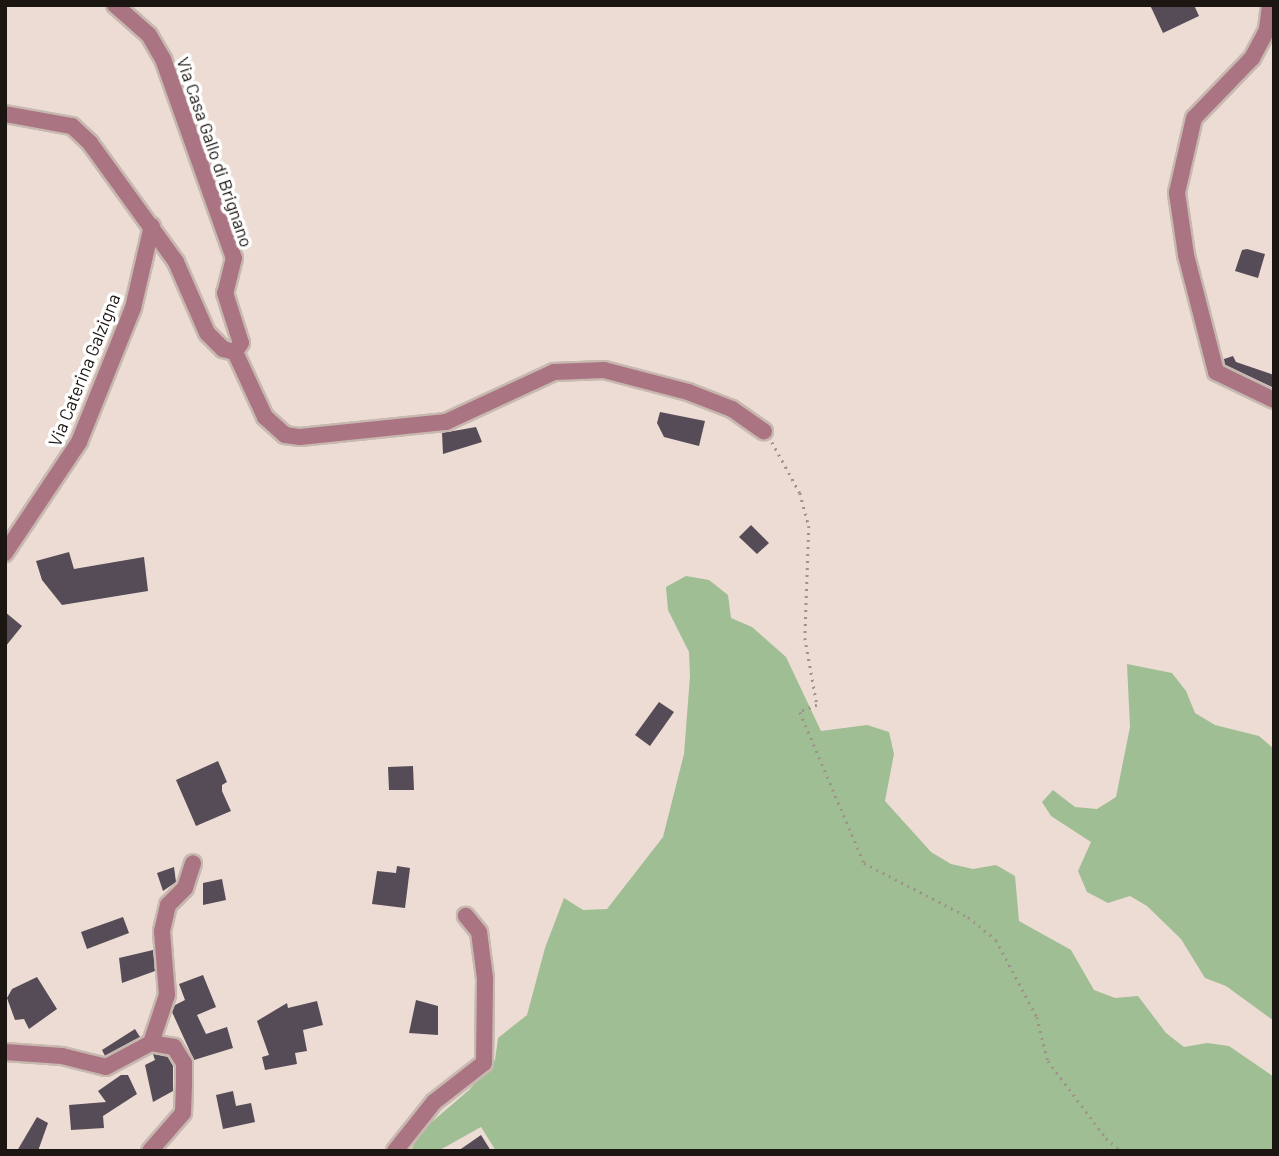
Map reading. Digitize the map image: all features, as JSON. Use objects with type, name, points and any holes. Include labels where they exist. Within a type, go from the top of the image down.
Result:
[{"type":"street","name":"Via Casa Gallo di Brignano","points":[[115,5],[149,35],[163,59],[234,258],[225,293],[241,343],[235,352],[265,417],[285,435],[300,437],[446,422],[554,372],[604,370],[721,405],[764,430]]},
{"type":"street","points":[[1270,5],[1266,30],[1252,58],[1194,118],[1177,192],[1186,255],[1216,372],[1274,400]]},
{"type":"street","points":[[5,114],[72,126],[104,157],[176,262],[207,333],[223,349],[235,352]]},
{"type":"street","name":"Via Caterina Galzigna","points":[[5,552],[79,442],[133,308],[152,226]]},
{"type":"street","points":[[151,1043],[167,995],[165,918],[168,905],[185,888],[193,863]]},
{"type":"street","points":[[395,1151],[434,1102],[484,1063],[485,978],[480,932],[466,916]]},
{"type":"street","points":[[5,1052],[62,1056],[106,1067],[151,1043],[174,1047],[184,1063],[183,1113],[150,1151]]},
{"type":"path","points":[[764,430],[784,458],[809,526],[805,638],[817,705],[800,712],[864,863],[968,917],[996,940],[1037,1017],[1048,1061],[1106,1139],[1121,1151]]},
{"type":"green space","points":[[686,576],[709,580],[728,595],[731,618],[752,627],[786,657],[821,731],[867,725],[889,732],[894,754],[885,801],[931,852],[951,864],[973,869],[996,865],[1015,876],[1019,921],[1071,950],[1094,990],[1115,998],[1138,996],[1166,1033],[1184,1047],[1207,1043],[1229,1046],[1274,1077],[1274,1151],[496,1151],[481,1127],[438,1151],[411,1151],[419,1133],[469,1090],[495,1060],[498,1038],[527,1015],[545,948],[564,898],[583,910],[607,909],[663,837],[684,754],[690,676],[689,652],[668,610],[666,587]]},
{"type":"green space","points":[[1127,664],[1172,673],[1186,691],[1195,713],[1215,725],[1259,736],[1274,749],[1274,1021],[1226,986],[1205,978],[1181,939],[1147,906],[1130,896],[1108,903],[1087,892],[1078,871],[1091,842],[1051,816],[1042,802],[1053,790],[1075,807],[1097,809],[1116,797],[1130,727]]},
{"type":"building","points":[[1150,5],[1194,5],[1199,16],[1163,33]]},
{"type":"building","points":[[1242,250],[1265,254],[1258,278],[1235,271]]},
{"type":"building","points":[[1233,356],[1236,362],[1274,375],[1274,388],[1225,365],[1224,359]]},
{"type":"building","points":[[660,412],[705,421],[699,446],[664,437],[657,423]]},
{"type":"building","points":[[476,427],[482,442],[443,454],[442,433]]},
{"type":"building","points":[[751,525],[769,543],[757,554],[739,537]]},
{"type":"building","points":[[69,552],[74,569],[144,557],[148,591],[62,605],[42,580],[36,561]]},
{"type":"building","points":[[5,612],[22,626],[5,647]]},
{"type":"building","points":[[659,702],[674,712],[650,746],[635,735]]},
{"type":"building","points":[[218,761],[227,782],[222,785],[222,791],[231,811],[196,826],[176,780]]},
{"type":"building","points":[[413,766],[414,790],[389,790],[388,767]]},
{"type":"building","points":[[397,866],[410,868],[405,908],[372,904],[377,871],[396,873]]},
{"type":"building","points":[[174,867],[176,882],[163,891],[157,873]]},
{"type":"building","points":[[222,879],[226,900],[203,905],[203,883]]},
{"type":"building","points":[[123,917],[129,933],[87,949],[81,932]]},
{"type":"building","points":[[153,950],[155,971],[122,983],[119,958]]},
{"type":"building","points":[[203,975],[216,1007],[197,1015],[206,1034],[227,1027],[233,1048],[194,1060],[172,1012],[175,1005],[185,1000],[179,984]]},
{"type":"building","points":[[37,977],[57,1009],[29,1029],[24,1019],[15,1020],[7,998],[12,989]]},
{"type":"building","points":[[416,1000],[438,1006],[438,1035],[409,1033]]},
{"type":"building","points":[[317,1001],[323,1025],[303,1030],[307,1051],[295,1053],[297,1064],[265,1070],[262,1057],[269,1055],[257,1021],[287,1003],[288,1008]]},
{"type":"building","points":[[135,1029],[140,1037],[105,1056],[102,1050]]},
{"type":"building","points":[[153,1054],[168,1057],[173,1066],[173,1091],[153,1102],[145,1065],[155,1060]]},
{"type":"building","points":[[121,1075],[128,1075],[137,1094],[103,1116],[104,1128],[71,1130],[69,1105],[106,1102],[98,1091]]},
{"type":"building","points":[[233,1091],[236,1106],[251,1103],[255,1122],[223,1129],[216,1095]]},
{"type":"building","points":[[37,1117],[48,1123],[38,1151],[17,1151]]},
{"type":"building","points":[[481,1135],[491,1151],[458,1151]]}]
